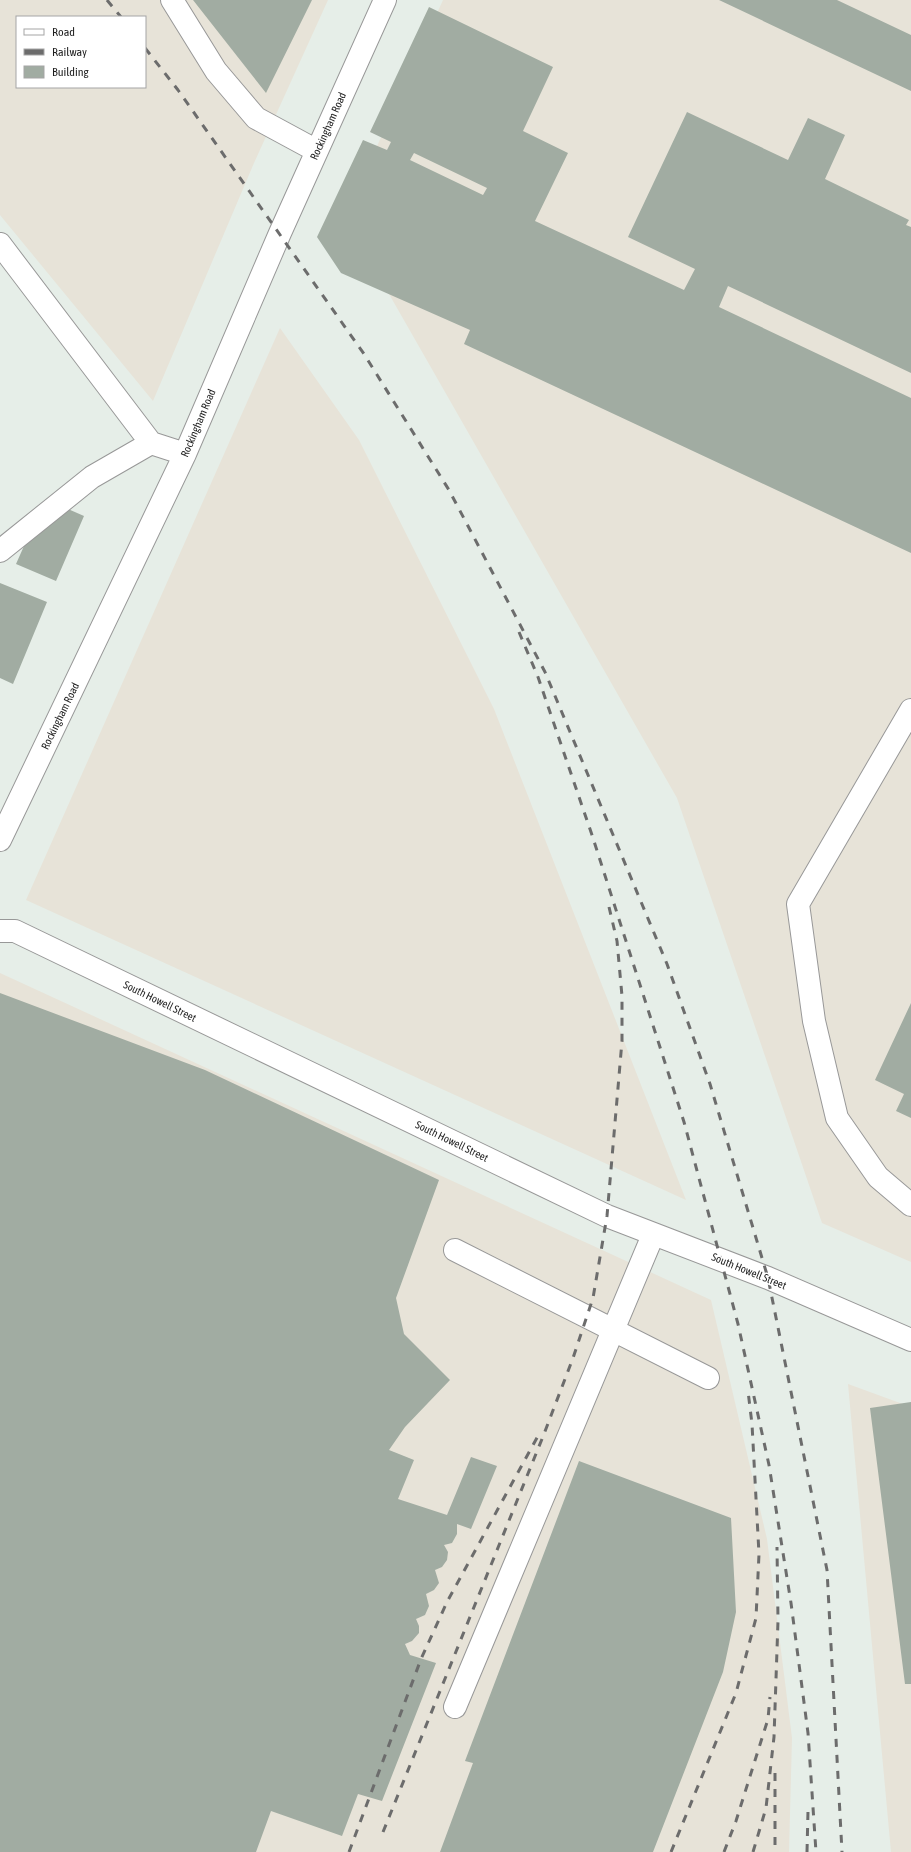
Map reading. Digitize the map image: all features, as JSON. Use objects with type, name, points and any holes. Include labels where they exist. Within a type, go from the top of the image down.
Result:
[{"type":"street","points":[[172,0],[216,71],[256,118],[317,151]]},
{"type":"street","name":"Rockingham Road","points":[[0,840],[185,454],[276,241],[385,0]]},
{"type":"street","points":[[0,244],[151,443],[185,454]]},
{"type":"street","points":[[0,551],[92,477],[151,443]]},
{"type":"street","points":[[911,710],[798,904],[814,1021],[837,1118],[878,1177],[911,1205]]},
{"type":"street","name":"South Howell Street","points":[[0,931],[15,931],[607,1216],[768,1278],[911,1340]]},
{"type":"street","points":[[455,1707],[653,1235]]},
{"type":"street","points":[[455,1250],[506,1274],[586,1318],[613,1329],[708,1378]]},
{"type":"shaded area","points":[[0,0],[328,0],[254,163],[153,401],[0,215]]},
{"type":"shaded area","points":[[443,0],[911,0],[911,1262],[822,1223],[677,798],[345,217]]},
{"type":"shaded area","points":[[280,328],[359,440],[494,709],[686,1200],[26,900]]},
{"type":"shaded area","points":[[0,973],[711,1300],[767,1539],[792,1738],[789,1852],[0,1852]]},
{"type":"shaded area","points":[[848,1384],[911,1407],[911,1852],[891,1852]]},
{"type":"building","points":[[193,0],[312,0],[266,93]]},
{"type":"building","points":[[719,0],[837,0],[911,35],[911,91]]},
{"type":"building","points":[[429,7],[553,67],[523,131],[568,153],[535,221],[684,290],[695,269],[628,237],[687,112],[788,160],[808,118],[845,135],[825,179],[909,220],[906,225],[911,227],[911,373],[728,286],[719,307],[911,398],[911,553],[464,344],[470,330],[341,273],[317,237],[363,140],[387,150],[391,142],[370,132]],"holes":[[[414,153],[487,188],[483,195],[410,160]]]},
{"type":"building","points":[[68,509],[84,516],[56,581],[16,564],[24,546]]},
{"type":"building","points":[[0,583],[47,602],[13,684],[0,678]]},
{"type":"building","points":[[0,993],[205,1070],[439,1180],[396,1298],[404,1334],[450,1380],[405,1427],[389,1450],[414,1460],[398,1499],[447,1515],[471,1457],[497,1466],[471,1529],[457,1524],[457,1534],[452,1543],[444,1545],[448,1552],[447,1560],[442,1567],[435,1570],[439,1583],[434,1590],[426,1594],[429,1606],[425,1615],[416,1619],[419,1626],[419,1633],[412,1641],[405,1644],[410,1655],[436,1663],[382,1801],[358,1794],[342,1836],[271,1811],[256,1852],[0,1852]]},
{"type":"building","points":[[911,1003],[911,1118],[896,1111],[904,1094],[875,1080]]},
{"type":"building","points":[[911,1402],[911,1684],[905,1684],[870,1408]]},
{"type":"building","points":[[579,1461],[731,1518],[736,1612],[723,1672],[653,1852],[440,1852],[473,1763],[465,1761]]},
{"type":"railway","points":[[107,0],[120,16]]},
{"type":"railway","points":[[146,49],[178,90],[364,354],[449,490],[545,672],[667,964],[710,1084],[768,1278],[827,1570],[842,1852]]},
{"type":"railway","points":[[519,632],[538,677],[592,835],[684,1122],[738,1324],[769,1465],[791,1603],[808,1733],[816,1852]]},
{"type":"railway","points":[[383,1832],[544,1434],[573,1358],[593,1298],[607,1216],[622,1041],[622,996],[617,941],[609,907]]},
{"type":"railway","points":[[671,1852],[736,1693],[756,1618],[759,1554],[752,1424],[748,1391]]},
{"type":"railway","points":[[349,1852],[421,1659],[447,1602],[539,1434]]},
{"type":"railway","points":[[753,1852],[766,1808],[774,1737],[778,1621],[777,1547]]},
{"type":"railway","points":[[724,1852],[736,1821],[768,1719],[770,1697]]},
{"type":"railway","points":[[775,1773],[775,1852]]},
{"type":"railway","points":[[807,1852],[808,1811]]}]
